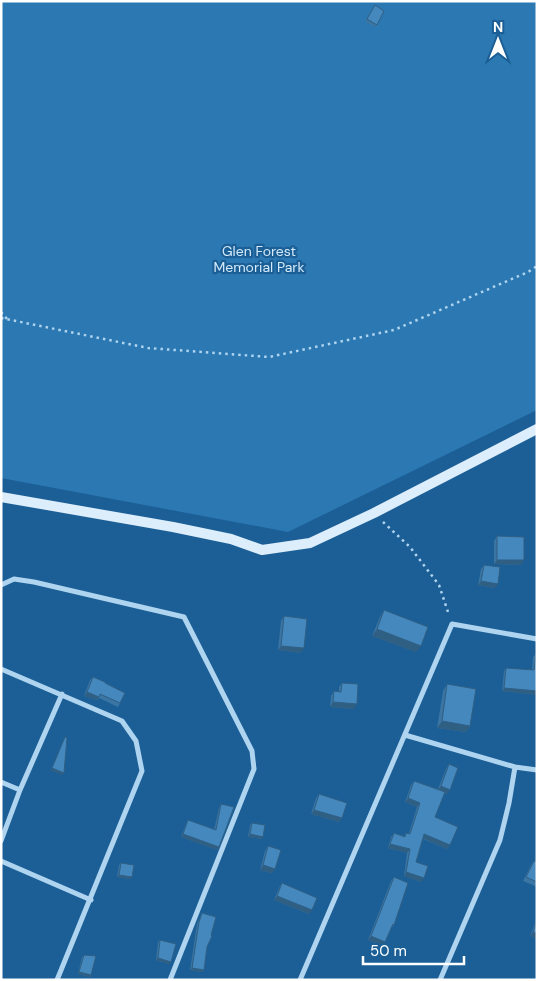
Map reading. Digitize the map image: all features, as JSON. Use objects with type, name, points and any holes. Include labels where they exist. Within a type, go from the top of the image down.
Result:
[{"type":"street","points":[[1,498],[173,527],[231,539],[262,550],[310,543],[374,514],[537,429]]},
{"type":"street","points":[[1,585],[14,579],[34,582],[184,617],[252,751],[254,770],[170,980]]},
{"type":"street","points":[[300,980],[452,624],[537,639]]},
{"type":"street","points":[[1,669],[122,721],[136,741],[142,771],[57,980]]},
{"type":"street","points":[[1,841],[20,790],[62,694]]},
{"type":"street","points":[[404,735],[515,767],[537,770]]},
{"type":"street","points":[[440,980],[500,840],[515,767]]},
{"type":"street","points":[[1,782],[20,790]]},
{"type":"street","points":[[1,861],[91,900]]},
{"type":"path","points":[[1,318],[148,348],[269,357],[394,330],[528,272],[537,266]]},
{"type":"path","points":[[1,312],[7,319]]},
{"type":"path","points":[[374,514],[410,547],[439,585],[452,624]]},
{"type":"green space","name":"Glen Forest Memorial Park","points":[[1,1],[537,1],[537,410],[288,532],[1,478]]},
{"type":"building","points":[[375,5],[384,11],[377,25],[367,19]]},
{"type":"building","points":[[497,536],[524,537],[524,560],[497,560]]},
{"type":"building","points":[[484,565],[500,567],[498,584],[481,581]]},
{"type":"building","points":[[384,610],[428,627],[421,646],[377,629]]},
{"type":"building","points":[[284,616],[307,619],[304,648],[281,646]]},
{"type":"building","points":[[536,654],[537,691],[504,688],[506,668],[534,670]]},
{"type":"building","points":[[93,677],[125,693],[120,703],[100,694],[99,697],[87,692]]},
{"type":"building","points":[[342,683],[358,684],[357,704],[333,702],[334,691],[341,692]]},
{"type":"building","points":[[447,684],[476,689],[470,726],[442,721]]},
{"type":"building","points":[[65,737],[67,738],[64,773],[52,768]]},
{"type":"building","points":[[449,764],[458,768],[450,790],[441,786]]},
{"type":"building","points":[[414,781],[445,792],[435,817],[458,827],[450,845],[424,834],[416,862],[428,866],[424,878],[406,872],[410,849],[390,844],[394,833],[405,837],[406,833],[410,834],[420,803],[408,798]]},
{"type":"building","points":[[319,794],[347,803],[342,818],[314,810]]},
{"type":"building","points":[[221,804],[234,807],[219,847],[183,834],[188,820],[216,830]]},
{"type":"building","points":[[252,823],[265,825],[263,837],[250,834]]},
{"type":"building","points":[[268,846],[281,850],[275,869],[263,865]]},
{"type":"building","points":[[534,861],[537,862],[537,882],[526,877]]},
{"type":"building","points":[[121,863],[134,865],[132,877],[119,875]]},
{"type":"building","points":[[394,877],[408,883],[394,925],[385,942],[371,936]]},
{"type":"building","points":[[282,883],[317,898],[312,910],[277,896]]},
{"type":"building","points":[[202,913],[216,917],[212,936],[207,947],[204,970],[192,968]]},
{"type":"building","points":[[537,921],[537,933],[533,932]]},
{"type":"building","points":[[160,940],[176,944],[171,962],[158,958]]},
{"type":"building","points":[[84,955],[96,956],[91,975],[79,972]]}]
